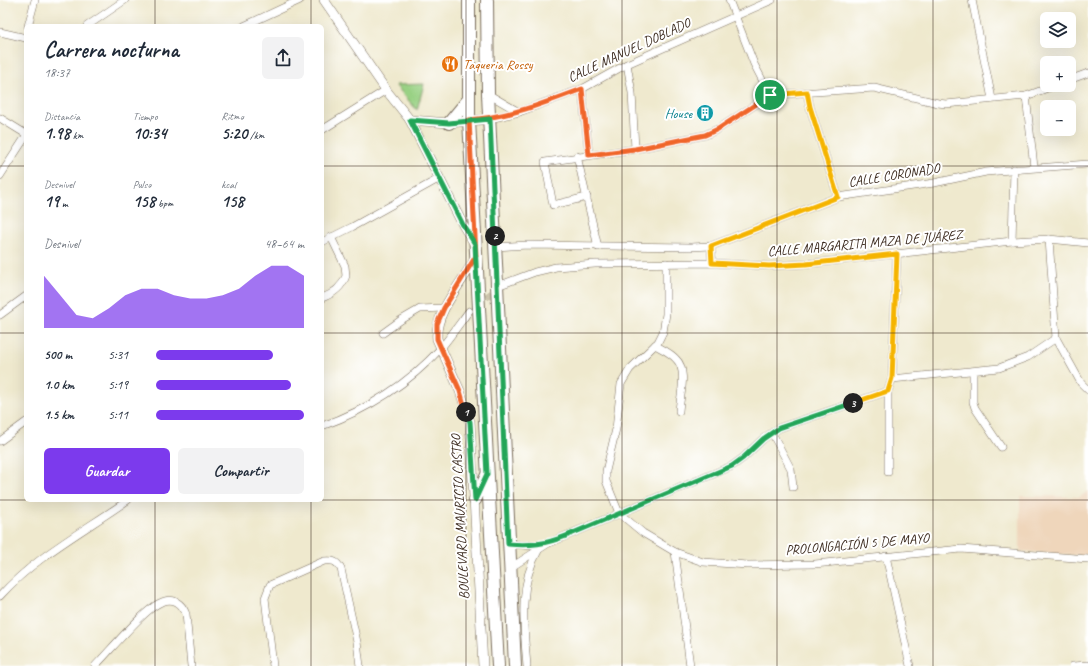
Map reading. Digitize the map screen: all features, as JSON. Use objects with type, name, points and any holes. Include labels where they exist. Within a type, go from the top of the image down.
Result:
[{"type":"main road","name":"BOULEVARD MAURICIO CASTRO","points":[[469,0],[469,120],[498,666]]},
{"type":"main road","points":[[487,0],[488,94],[508,544],[520,661]]},
{"type":"main road","points":[[449,123],[469,99]]},
{"type":"main road","points":[[475,500],[487,474]]},
{"type":"street","points":[[29,24],[35,0]]},
{"type":"street","points":[[90,24],[125,0]]},
{"type":"street","points":[[248,24],[300,0]]},
{"type":"street","points":[[324,0],[386,90],[410,120],[476,250]]},
{"type":"street","points":[[729,0],[754,64],[770,95]]},
{"type":"street","name":"CALLE MANUEL DOBLADO","points":[[490,119],[519,112],[582,89],[627,64],[772,0]]},
{"type":"street","points":[[972,0],[992,99]]},
{"type":"street","points":[[0,32],[24,38]]},
{"type":"street","points":[[627,64],[632,93],[635,149]]},
{"type":"street","points":[[1076,77],[1088,73]]},
{"type":"street","points":[[587,197],[553,205],[545,162],[578,156],[635,149],[705,135],[718,129],[770,95],[874,88],[938,103],[1026,96],[1040,91]]},
{"type":"street","points":[[582,89],[589,155]]},
{"type":"street","points":[[324,129],[386,90]]},
{"type":"street","points":[[807,92],[810,107],[838,197]]},
{"type":"street","points":[[488,94],[519,112]]},
{"type":"street","points":[[1026,96],[1034,167]]},
{"type":"street","points":[[0,118],[24,134]]},
{"type":"street","points":[[410,120],[449,123],[490,119]]},
{"type":"street","points":[[0,176],[24,138]]},
{"type":"street","points":[[578,156],[598,247]]},
{"type":"street","name":"CALLE CORONADO","points":[[711,246],[838,197],[1014,169],[1088,164]]},
{"type":"street","points":[[1012,241],[1014,169]]},
{"type":"street","points":[[324,241],[440,178]]},
{"type":"street","points":[[324,297],[335,291],[346,276],[345,266],[331,237]]},
{"type":"street","points":[[1049,239],[1056,338],[1081,383],[1088,390]]},
{"type":"street","name":"CALLE MARGARITA MAZA DE JUÁREZ","points":[[503,284],[535,272],[556,267],[595,264],[712,263],[769,266],[806,264],[1012,241],[1049,239],[1088,244]]},
{"type":"street","points":[[496,247],[711,246],[712,263]]},
{"type":"street","name":"BOULEVARD MAURICIO CASTRO","points":[[476,250],[444,308],[436,332],[441,348],[460,391],[470,422],[483,666]]},
{"type":"street","points":[[888,472],[888,391],[892,378],[897,254]]},
{"type":"street","points":[[619,513],[606,481],[606,470],[616,429],[621,384],[630,369],[655,345],[663,332],[666,314],[666,263]]},
{"type":"street","points":[[0,315],[24,297]]},
{"type":"street","points":[[383,333],[420,309],[444,308]]},
{"type":"street","points":[[324,425],[363,409],[385,396],[441,348],[469,311]]},
{"type":"street","points":[[892,378],[972,372],[999,368],[1015,364],[1056,338]]},
{"type":"street","points":[[655,345],[672,355],[681,365],[682,372],[679,411]]},
{"type":"street","points":[[972,372],[973,402],[975,408],[1001,447]]},
{"type":"street","points":[[510,568],[549,543],[732,466],[763,439],[779,428],[888,391]]},
{"type":"street","points":[[0,441],[24,423]]},
{"type":"street","points":[[772,433],[790,469],[793,487]]},
{"type":"street","points":[[0,596],[15,580],[46,554],[125,502]]},
{"type":"street","name":"PROLONGACIÓN 5 DE MAYO","points":[[619,513],[643,533],[675,552],[703,562],[748,565],[815,564],[961,549],[1088,559]]},
{"type":"street","points":[[508,544],[534,546],[549,543]]},
{"type":"street","points":[[520,661],[524,590],[530,567],[540,549]]},
{"type":"street","points":[[675,552],[690,666]]},
{"type":"street","points":[[886,556],[910,666]]},
{"type":"street","points":[[273,666],[265,598],[266,590],[270,585],[324,561],[332,560],[338,563],[341,569],[357,642],[360,666]]},
{"type":"street","points":[[95,666],[151,608],[163,601],[175,601],[183,606],[186,614],[191,666]]},
{"type":"street","points":[[1073,666],[1088,666]]},
{"type":"shaded area","points":[[1088,491],[1088,556],[1020,551],[1020,496],[1080,497]]},
{"type":"green space","points":[[424,84],[417,110],[395,85]]},
{"type":"tunnel","points":[[478,304],[498,288]]},
{"type":"place","name":"Taqueria Rossy","points":[[450,64]]},
{"type":"place","name":"House","points":[[705,113]]},
{"type":"route","points":[[770,95],[718,129],[705,135],[635,149],[589,155],[586,115],[582,89],[519,112],[490,119],[469,120],[476,256],[444,308],[437,324],[436,332],[437,339],[460,391],[470,422],[475,500],[487,474],[478,315],[476,256],[475,244],[463,225],[410,120],[449,123],[469,120],[490,119],[508,544],[534,546],[549,543],[732,466],[763,439],[779,428],[888,391],[892,378],[897,254],[806,264],[769,266],[712,263],[711,246],[838,197],[810,107],[807,92],[770,95]]}]
